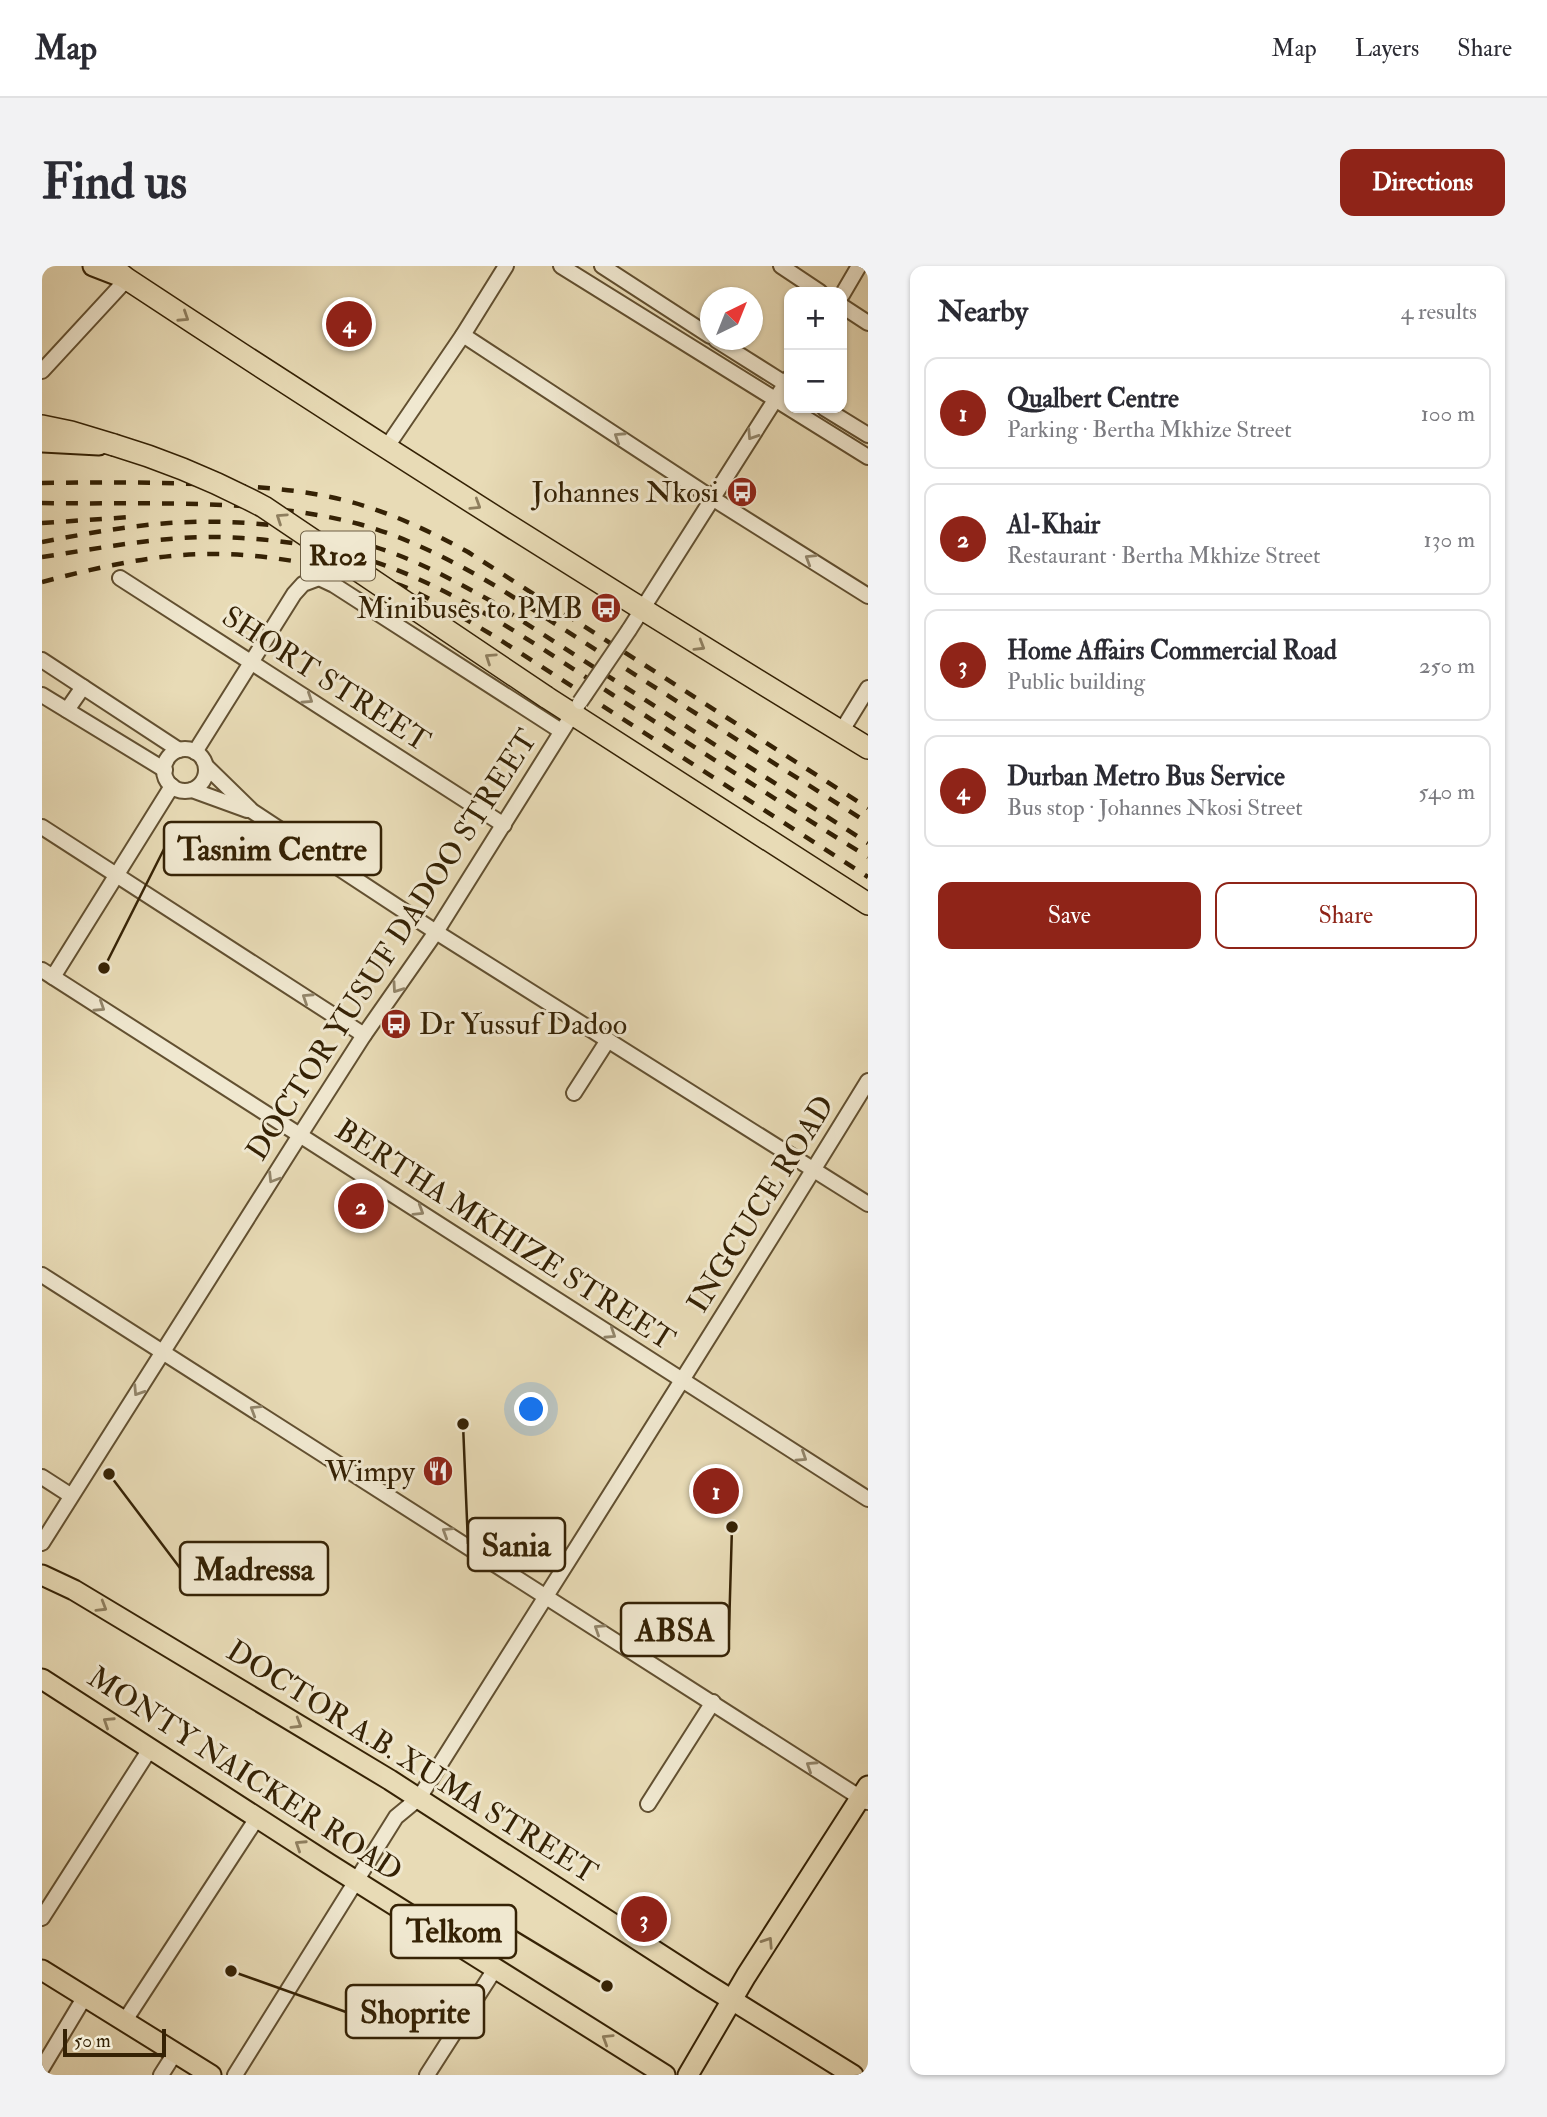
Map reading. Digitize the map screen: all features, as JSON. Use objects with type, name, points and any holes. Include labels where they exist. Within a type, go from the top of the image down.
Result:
[{"type":"highway","points":[[110,266],[386,448],[642,610],[868,748]]},
{"type":"highway","name":"R102","points":[[42,426],[71,432],[186,469],[264,507],[571,716],[868,904]]},
{"type":"main road","points":[[93,266],[127,279]]},
{"type":"main road","name":"R102","points":[[42,442],[114,445]]},
{"type":"main road","name":"DOCTOR A.B. XUMA STREET","points":[[42,1575],[74,1590],[419,1798],[853,2075]]},
{"type":"main road","name":"MONTY NAICKER ROAD","points":[[42,1679],[357,1882],[665,2075]]},
{"type":"main road","points":[[688,2075],[732,2000],[866,1795]]},
{"type":"main road","points":[[42,1970],[211,2075]]},
{"type":"street","points":[[386,448],[506,266]]},
{"type":"street","points":[[561,266],[868,457]]},
{"type":"street","points":[[602,266],[700,330]]},
{"type":"street","points":[[780,266],[812,287]]},
{"type":"street","points":[[847,287],[859,266]]},
{"type":"street","points":[[42,371],[127,279]]},
{"type":"street","points":[[646,319],[657,302]]},
{"type":"street","points":[[847,309],[868,323]]},
{"type":"street","points":[[463,335],[712,498],[868,596]]},
{"type":"street","points":[[733,350],[784,381]]},
{"type":"street","name":"DOCTOR YUSUF DADOO STREET","points":[[42,1543],[364,1035],[436,932],[571,716],[629,631],[784,389]]},
{"type":"street","points":[[832,413],[868,435]]},
{"type":"street","name":"SHORT STREET","points":[[120,578],[504,825]]},
{"type":"street","points":[[195,752],[293,594],[303,584],[319,579],[571,716]]},
{"type":"street","points":[[42,660],[179,750],[195,752],[252,811],[436,932],[868,1204]]},
{"type":"street","points":[[67,710],[83,687]]},
{"type":"street","points":[[841,732],[868,688]]},
{"type":"street","points":[[42,695],[165,770]]},
{"type":"street","points":[[179,750],[169,758],[165,770],[172,786],[181,790],[192,790],[252,811]]},
{"type":"street","points":[[192,790],[205,778],[206,766]]},
{"type":"street","points":[[48,973],[172,786]]},
{"type":"street","points":[[42,827],[364,1035]]},
{"type":"street","name":"BERTHA MKHIZE STREET","points":[[48,973],[868,1499]]},
{"type":"street","points":[[574,1093],[608,1040]]},
{"type":"street","name":"INGCUCE ROAD","points":[[235,2075],[396,1817],[419,1798],[868,1081]]},
{"type":"street","points":[[42,1275],[713,1702],[866,1795]]},
{"type":"street","points":[[42,1477],[71,1495]]},
{"type":"street","points":[[648,1804],[713,1702]]},
{"type":"street","points":[[42,1918],[150,1749]]},
{"type":"street","points":[[124,2021],[257,1818]]},
{"type":"street","points":[[427,2075],[495,1969]]},
{"type":"street","points":[[42,2068],[84,1998]]},
{"type":"street","points":[[161,2075],[175,2053]]},
{"type":"railway","points":[[42,483],[152,483],[268,488],[334,498],[396,517],[468,552],[868,808]]},
{"type":"railway","points":[[42,503],[241,506],[320,515],[396,536],[449,560],[499,588],[868,823]]},
{"type":"railway","points":[[42,523],[131,517]]},
{"type":"railway","points":[[42,542],[137,526],[225,522],[281,526],[337,536],[390,552],[429,568],[491,601],[868,843]]},
{"type":"railway","points":[[42,557],[142,542],[217,537],[261,539],[318,547],[392,568],[450,594],[506,626],[868,857]]},
{"type":"railway","points":[[42,582],[143,560],[221,554],[301,562],[360,574],[405,587],[494,636],[868,877]]},
{"type":"place","name":"Durban Metro Bus Service","points":[[349,324]]},
{"type":"place","name":"Johannes Nkosi","points":[[742,492]]},
{"type":"place","name":"Minibuses to PMB","points":[[606,608]]},
{"type":"place","name":"Tasnim Centre","points":[[104,968]]},
{"type":"place","name":"Dr Yussuf Dadoo","points":[[396,1024]]},
{"type":"place","name":"Al-Khair","points":[[361,1206]]},
{"type":"place","name":"Sania","points":[[463,1424]]},
{"type":"place","name":"Wimpy","points":[[438,1471]]},
{"type":"place","name":"Madressa","points":[[109,1474]]},
{"type":"place","name":"Qualbert Centre","points":[[716,1491]]},
{"type":"place","name":"ABSA","points":[[732,1527]]},
{"type":"place","name":"Home Affairs Commercial Road","points":[[644,1919]]},
{"type":"place","name":"Shoprite","points":[[231,1971]]},
{"type":"place","name":"Telkom","points":[[607,1986]]}]
